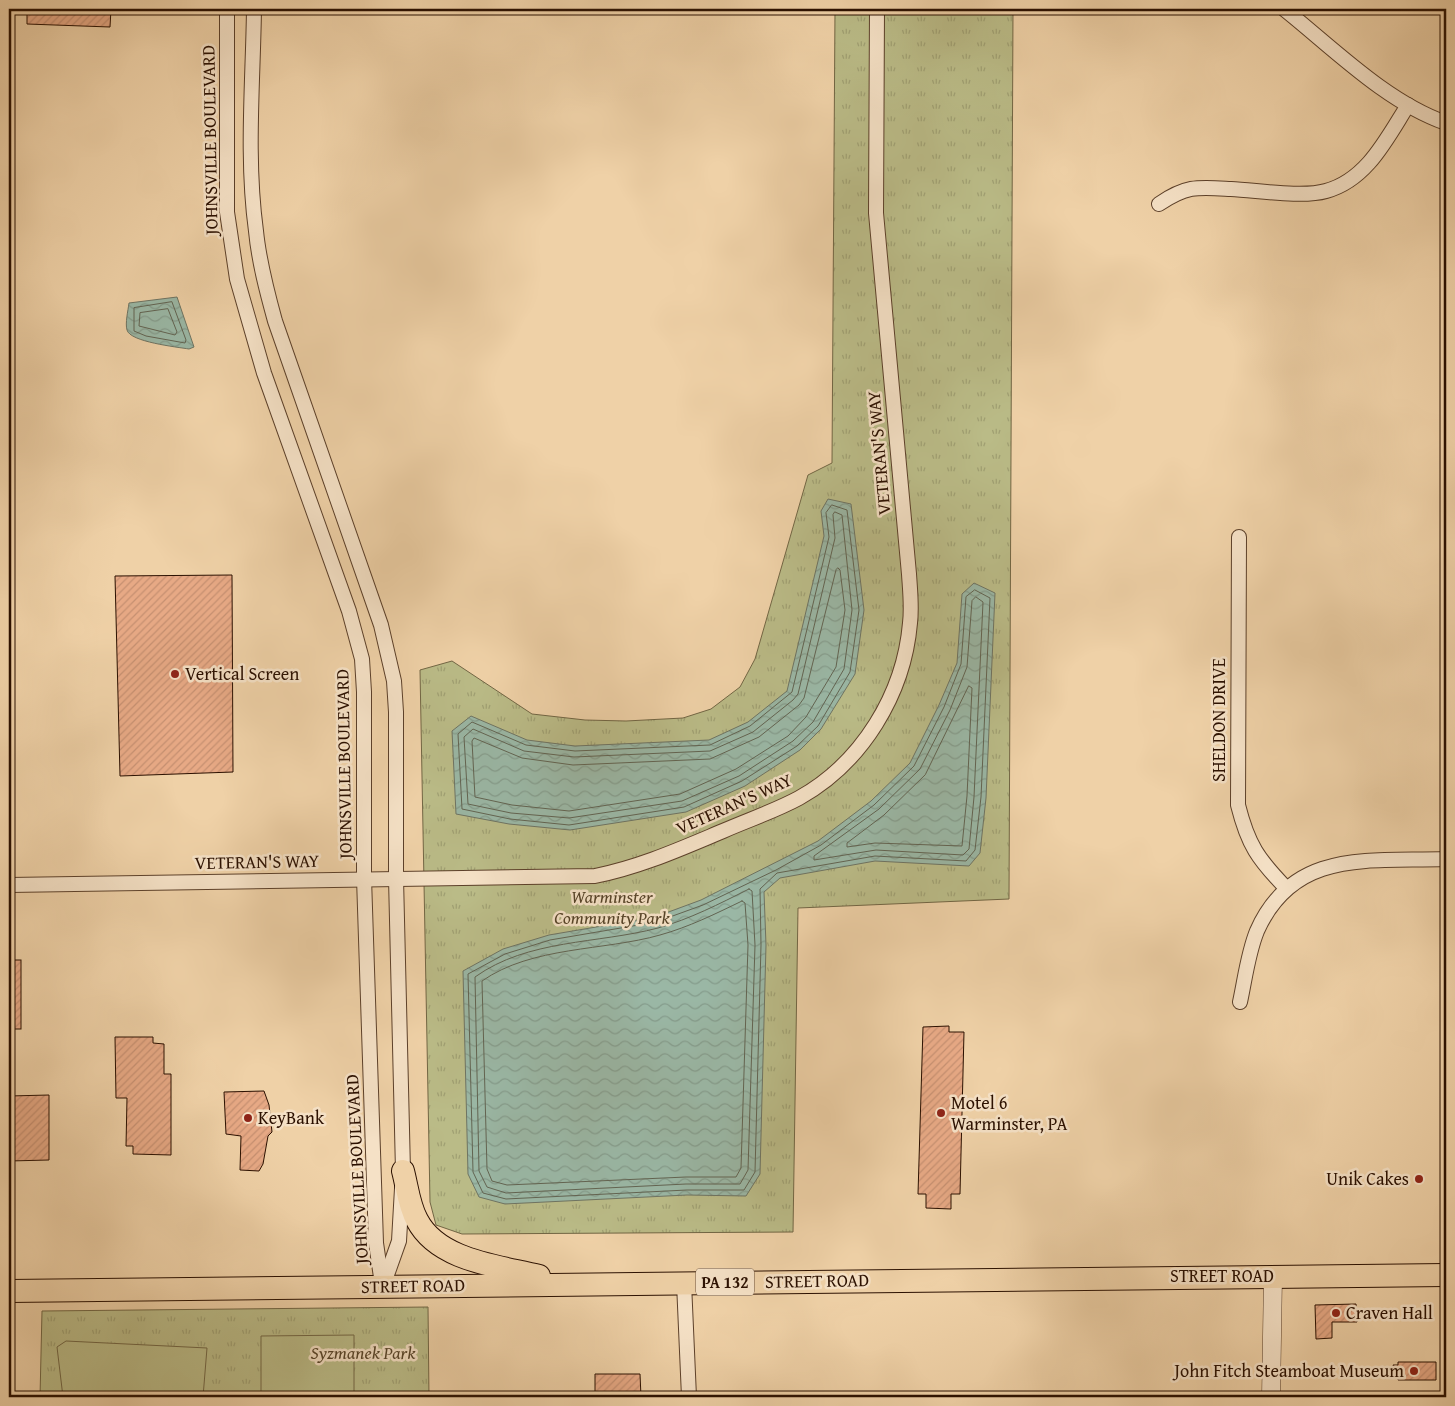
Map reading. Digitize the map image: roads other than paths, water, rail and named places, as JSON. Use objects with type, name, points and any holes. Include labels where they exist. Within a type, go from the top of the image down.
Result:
[{"type":"main road","points":[[403,1171],[417,1220],[439,1246],[456,1256],[572,1284]]},
{"type":"main road","name":"STREET ROAD","points":[[9,1291],[1446,1274]]},
{"type":"street","name":"JOHNSVILLE BOULEVARD","points":[[227,9],[227,212],[232,251],[251,336],[349,611],[362,658],[364,692],[364,878],[376,1243],[383,1286]]},
{"type":"street","name":"JOHNSVILLE BOULEVARD","points":[[254,9],[251,172],[256,231],[275,321],[382,625],[394,681],[396,712],[396,878],[403,1171],[399,1241],[383,1286]]},
{"type":"street","name":"VETERAN'S WAY","points":[[9,885],[364,878],[572,878],[603,874],[644,864],[785,804],[809,792],[844,765],[872,732],[886,707],[907,649],[910,623],[911,599],[876,213],[876,9]]},
{"type":"street","points":[[1284,9],[1388,92],[1408,105],[1446,123]]},
{"type":"street","points":[[1159,204],[1177,192],[1200,187],[1307,193],[1325,191],[1352,178],[1368,164],[1381,149],[1408,105]]},
{"type":"street","name":"SHELDON DRIVE","points":[[1239,538],[1238,805],[1244,830],[1253,850],[1286,888]]},
{"type":"street","points":[[1240,1002],[1256,933],[1266,913],[1286,888],[1303,876],[1344,863],[1446,859]]},
{"type":"street","points":[[1271,1397],[1273,1276]]},
{"type":"street","points":[[684,1283],[689,1397]]},
{"type":"water","points":[[177,297],[194,347],[189,349],[145,341],[136,338],[127,330],[126,320],[129,303]]},
{"type":"water","points":[[828,499],[851,504],[864,610],[855,674],[821,729],[800,750],[745,786],[686,812],[570,830],[509,824],[456,814],[452,731],[471,716],[527,740],[575,746],[709,740],[748,722],[787,691],[824,536],[821,511]]},
{"type":"water","points":[[974,583],[995,593],[986,798],[980,853],[969,866],[875,861],[780,878],[764,892],[766,945],[760,1174],[746,1196],[687,1195],[505,1204],[479,1197],[468,1174],[463,971],[503,949],[549,935],[655,917],[701,900],[818,841],[871,801],[910,763],[939,705],[957,663],[962,594]]},
{"type":"place","name":"Vertical Screen","points":[[175,674]]},
{"type":"place","name":"Motel 6 Warminster, PA","points":[[941,1113]]},
{"type":"place","name":"KeyBank","points":[[248,1118]]},
{"type":"place","name":"Unik Cakes","points":[[1419,1179]]},
{"type":"place","name":"Craven Hall","points":[[1336,1313]]},
{"type":"place","name":"John Fitch Steamboat Museum","points":[[1414,1371]]},
{"type":"park label","name":"Warminster Community Park","points":[[612,908]]},
{"type":"park label","name":"Syzmanek Park","points":[[363,1353]]}]
